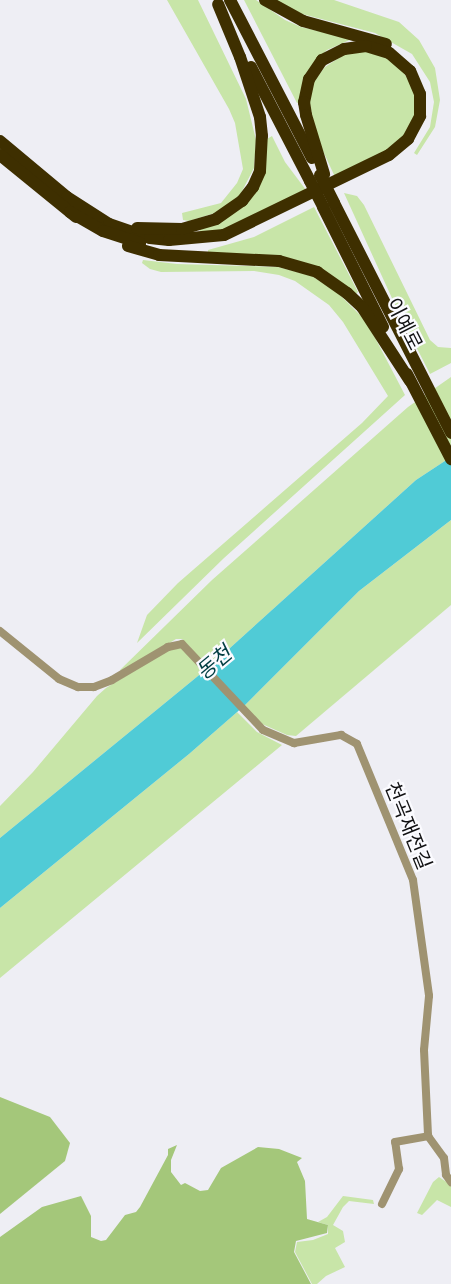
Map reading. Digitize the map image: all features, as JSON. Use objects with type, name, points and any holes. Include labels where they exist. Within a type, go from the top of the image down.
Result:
[{"type":"highway","points":[[70,212],[103,231],[139,243],[169,247],[206,246],[244,235],[392,161],[413,145],[426,119],[427,105],[421,77],[406,56],[380,41],[303,21],[265,0]]},
{"type":"highway","points":[[221,1],[318,177]]},
{"type":"highway","points":[[87,212],[134,227],[183,229],[230,212],[253,187],[262,154],[260,117],[221,1]]},
{"type":"highway","points":[[0,141],[87,212],[109,224],[150,238],[188,240],[214,237],[242,228],[389,156],[408,139],[415,128],[421,105],[416,82],[410,71],[389,53],[366,46],[344,49],[322,60],[309,79],[304,102],[318,177]]},
{"type":"highway","points":[[0,155],[70,212],[92,228],[118,242],[159,255],[256,258],[279,261],[316,272],[340,287],[362,307],[416,378]]},
{"type":"highway","name":"이예로","points":[[318,177],[329,205],[416,378],[451,459]]},
{"type":"highway","name":"이예로","points":[[416,378],[451,432]]},
{"type":"street","name":"천곡재전길","points":[[0,631],[59,679],[78,687],[94,687],[112,680],[173,644],[182,644],[258,726],[272,735],[294,743],[341,735],[353,740],[400,845],[413,880],[428,979],[424,1072],[428,1136],[444,1158],[445,1172],[451,1182]]},
{"type":"street","points":[[382,1204],[399,1169],[395,1142],[428,1136]]},
{"type":"green space","points":[[167,0],[198,0],[246,99],[256,140],[254,168],[240,195],[218,212],[189,221],[183,220],[182,213],[221,203],[237,183],[243,169],[235,123],[229,109]]},
{"type":"green space","points":[[244,0],[256,0],[285,20],[301,27],[352,39],[327,50],[314,62],[303,79],[300,102],[297,103]]},
{"type":"green space","points":[[274,0],[334,0],[399,22],[419,40],[435,68],[440,100],[435,127],[417,155],[414,153],[430,127],[434,102],[430,82],[412,54],[375,33],[302,14]]},
{"type":"green space","points":[[348,52],[372,52],[396,62],[415,89],[415,121],[397,145],[335,177],[316,136],[309,100],[313,82],[325,67]]},
{"type":"green space","points":[[272,136],[285,162],[306,190],[225,230],[200,235],[200,229],[245,203],[267,139]]},
{"type":"green space","points":[[344,193],[357,196],[364,205],[430,340],[438,347],[451,348],[451,363],[430,374],[396,307]]},
{"type":"green space","points":[[314,207],[358,292],[356,294],[321,269],[208,253],[208,250],[254,237]]},
{"type":"green space","points":[[143,260],[177,264],[278,267],[312,276],[338,293],[361,316],[372,332],[405,395],[224,558],[137,643],[147,615],[178,583],[362,423],[388,396],[343,322],[329,305],[295,281],[279,275],[254,271],[161,272],[150,269],[142,263]]},
{"type":"green space","points":[[451,377],[451,457],[416,480],[209,667],[0,838],[0,806],[33,772],[97,696],[106,688],[168,650],[181,648],[187,651],[191,648],[182,639],[176,639],[122,672],[120,670],[212,580],[408,407]]},
{"type":"green space","points":[[451,520],[451,605],[296,736],[287,735],[262,724],[244,706],[359,591]]},
{"type":"green space","points":[[237,712],[257,732],[282,745],[0,978],[0,908]]},
{"type":"green space","points":[[0,1097],[50,1117],[70,1143],[65,1161],[0,1214]]},
{"type":"green space","points":[[177,1145],[171,1160],[171,1172],[181,1185],[185,1183],[200,1191],[208,1190],[221,1168],[258,1147],[279,1149],[302,1158],[297,1162],[305,1181],[307,1219],[328,1225],[327,1233],[296,1241],[294,1252],[311,1284],[0,1284],[0,1237],[42,1207],[81,1196],[91,1216],[91,1237],[101,1241],[106,1240],[125,1215],[136,1212],[140,1207],[168,1155],[168,1149]]},
{"type":"green space","points":[[439,1177],[451,1185],[451,1207],[437,1200],[422,1215],[417,1213],[433,1182]]},
{"type":"green space","points":[[343,1196],[373,1200],[374,1204],[349,1201],[343,1207],[333,1225],[343,1231],[345,1242],[335,1248],[345,1267],[326,1276],[317,1284],[312,1284],[295,1252],[297,1242],[313,1240],[328,1234],[328,1225],[318,1222],[327,1217]]},
{"type":"water","name":"동천","points":[[451,457],[451,520],[359,591],[244,706],[189,754],[0,908],[0,838],[209,667],[416,480]]}]
